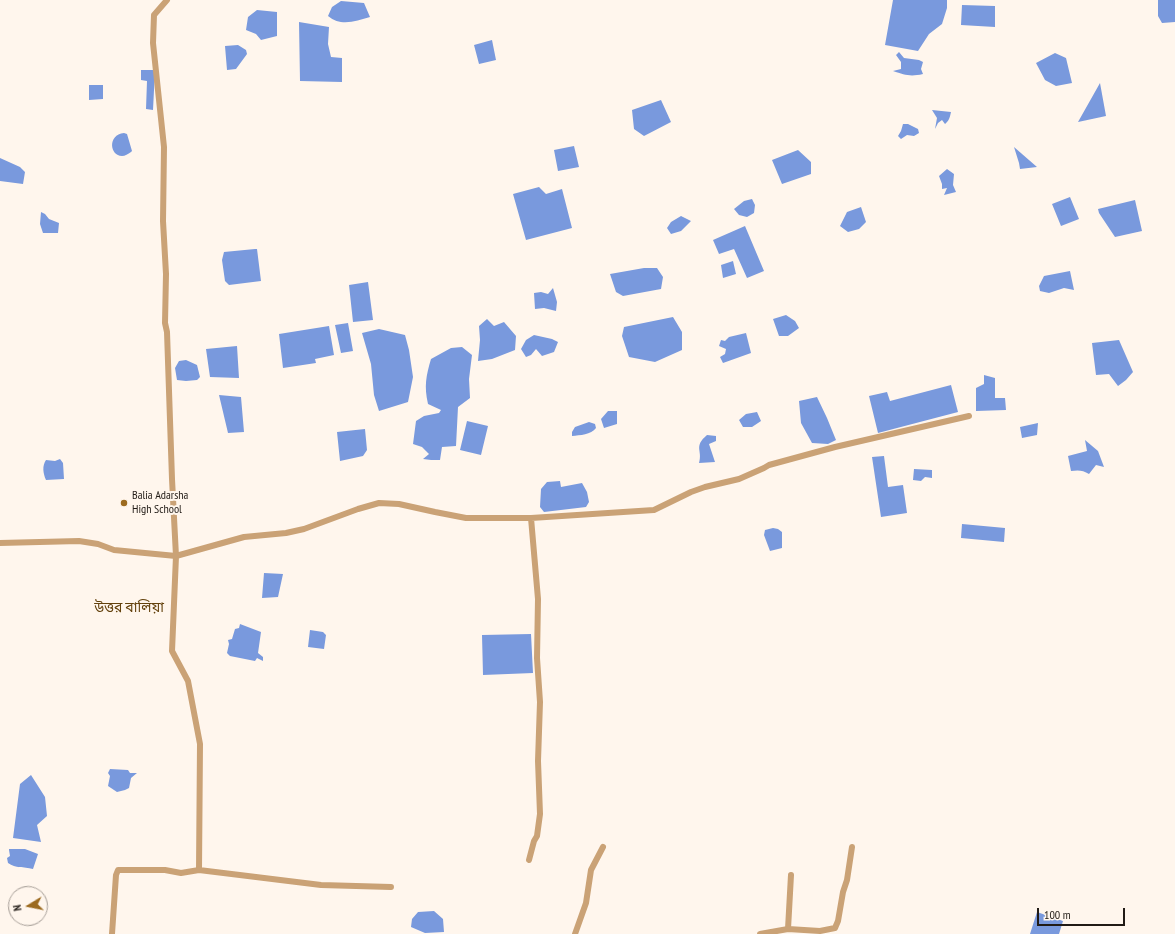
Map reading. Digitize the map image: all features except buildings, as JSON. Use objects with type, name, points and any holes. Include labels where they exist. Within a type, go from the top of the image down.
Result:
[{"type":"street","points":[[167,0],[154,15],[153,42],[164,147],[163,220],[166,274],[165,323],[167,332],[176,556],[172,651],[188,682],[201,751],[199,870]]},
{"type":"street","points":[[0,543],[79,542],[98,544],[114,550],[176,556],[244,537],[286,533],[304,529],[358,509],[379,503],[399,504],[466,518],[531,518],[654,510],[691,492],[739,479],[769,465],[835,447],[969,416]]},
{"type":"street","points":[[529,860],[534,841],[537,836],[540,814],[538,761],[540,702],[537,658],[538,599],[531,518]]},
{"type":"street","points":[[575,934],[586,903],[591,870],[603,847]]},
{"type":"street","points":[[760,934],[788,929],[820,931],[835,928],[838,921],[843,892],[847,880],[852,848]]},
{"type":"street","points":[[112,934],[116,875],[118,870],[165,870],[181,873],[199,870],[321,885],[391,887]]},
{"type":"street","points":[[788,929],[791,875]]},
{"type":"water","points":[[893,0],[947,0],[947,8],[942,24],[929,34],[918,51],[885,45]]},
{"type":"water","points":[[1158,0],[1175,0],[1175,22],[1162,23],[1158,16]]},
{"type":"water","points":[[341,1],[364,3],[370,17],[343,22],[328,16],[332,7]]},
{"type":"water","points":[[962,5],[995,6],[995,27],[961,25]]},
{"type":"water","points":[[257,10],[277,12],[277,36],[261,40],[256,34],[246,30],[248,17]]},
{"type":"water","points":[[299,22],[329,27],[328,44],[331,57],[342,58],[342,82],[300,81]]},
{"type":"water","points":[[492,40],[496,60],[479,64],[474,45]]},
{"type":"water","points":[[238,45],[246,50],[247,54],[236,69],[227,70],[225,46]]},
{"type":"water","points":[[899,52],[904,58],[923,62],[921,69],[923,74],[908,75],[893,71],[901,69],[901,62],[896,55]]},
{"type":"water","points":[[1055,53],[1066,58],[1072,83],[1056,86],[1045,80],[1036,63]]},
{"type":"water","points":[[141,70],[155,70],[153,110],[146,109],[147,81],[141,80]]},
{"type":"water","points":[[1100,83],[1106,116],[1078,122]]},
{"type":"water","points":[[89,85],[103,85],[103,99],[89,100]]},
{"type":"water","points":[[661,100],[671,122],[644,136],[634,129],[632,110]]},
{"type":"water","points":[[932,110],[951,112],[950,117],[945,124],[942,120],[938,123],[935,129],[937,118]]},
{"type":"water","points":[[903,124],[908,124],[918,129],[919,133],[914,136],[907,135],[901,139],[898,136]]},
{"type":"water","points":[[124,133],[127,134],[132,151],[122,156],[115,153],[112,145],[115,137]]},
{"type":"water","points":[[574,146],[579,167],[558,171],[554,150]]},
{"type":"water","points":[[1014,147],[1037,167],[1020,169]]},
{"type":"water","points":[[798,150],[811,162],[811,174],[782,184],[772,160]]},
{"type":"water","points":[[0,158],[20,167],[25,172],[23,184],[0,181]]},
{"type":"water","points":[[947,169],[954,174],[953,185],[956,192],[944,195],[947,188],[942,189],[939,176]]},
{"type":"water","points":[[539,187],[546,194],[562,189],[572,228],[526,240],[513,194]]},
{"type":"water","points":[[1070,197],[1079,219],[1061,226],[1052,204]]},
{"type":"water","points":[[752,199],[755,205],[754,213],[747,217],[739,215],[734,209],[744,201]]},
{"type":"water","points":[[1135,200],[1142,231],[1115,237],[1099,213],[1098,209]]},
{"type":"water","points":[[861,207],[866,222],[859,229],[848,232],[840,226],[847,212]]},
{"type":"water","points":[[41,212],[49,219],[59,223],[58,233],[43,233],[40,224]]},
{"type":"water","points":[[681,216],[691,221],[681,231],[671,234],[667,228],[671,222]]},
{"type":"water","points":[[745,226],[764,271],[747,278],[734,249],[719,254],[713,240]]},
{"type":"water","points":[[257,249],[261,281],[229,285],[225,281],[222,260],[224,252]]},
{"type":"water","points":[[733,261],[736,274],[723,278],[721,265]]},
{"type":"water","points":[[644,268],[657,268],[663,277],[661,289],[623,296],[616,292],[610,274]]},
{"type":"water","points":[[1070,271],[1074,290],[1064,288],[1049,293],[1040,291],[1039,286],[1044,276]]},
{"type":"water","points":[[368,282],[373,320],[353,322],[349,285]]},
{"type":"water","points":[[553,288],[557,302],[556,311],[544,308],[535,309],[534,293],[541,292],[548,294]]},
{"type":"water","points":[[786,315],[795,321],[799,328],[788,336],[779,336],[773,319]]},
{"type":"water","points":[[673,317],[682,332],[682,350],[655,362],[629,357],[622,336],[624,327]]},
{"type":"water","points":[[487,319],[494,326],[504,322],[516,336],[515,350],[492,359],[478,361],[480,340],[479,326]]},
{"type":"water","points":[[348,323],[353,351],[341,353],[335,325]]},
{"type":"water","points":[[329,326],[334,355],[315,359],[316,363],[283,368],[279,334]]},
{"type":"water","points":[[379,329],[405,335],[413,377],[408,402],[379,411],[374,395],[371,364],[362,333]]},
{"type":"water","points":[[746,333],[751,353],[723,363],[720,357],[725,354],[726,349],[719,346],[721,340],[725,341],[729,337]]},
{"type":"water","points":[[534,335],[558,342],[554,352],[542,356],[536,349],[531,355],[526,357],[521,349],[526,340]]},
{"type":"water","points":[[1119,340],[1133,372],[1118,386],[1109,374],[1096,375],[1092,343]]},
{"type":"water","points":[[237,346],[239,378],[210,377],[206,349]]},
{"type":"water","points":[[462,347],[472,355],[469,379],[470,398],[458,407],[456,446],[442,447],[440,460],[423,459],[429,454],[422,447],[413,444],[416,421],[424,416],[439,413],[441,410],[428,404],[426,381],[431,359],[451,348]]},
{"type":"water","points":[[186,360],[197,365],[200,377],[197,380],[177,380],[175,368],[179,361]]},
{"type":"water","points":[[984,375],[995,378],[995,398],[1005,398],[1006,410],[976,411],[976,388],[984,384]]},
{"type":"water","points":[[951,385],[958,412],[878,433],[869,396],[887,392],[890,401]]},
{"type":"water","points":[[219,395],[241,397],[244,432],[228,433]]},
{"type":"water","points":[[817,397],[836,440],[828,444],[812,443],[801,423],[799,401]]},
{"type":"water","points":[[608,411],[617,411],[617,424],[604,428],[601,419]]},
{"type":"water","points":[[757,412],[761,421],[752,427],[743,427],[739,420],[746,414]]},
{"type":"water","points":[[467,421],[488,426],[481,455],[460,450]]},
{"type":"water","points":[[589,422],[595,424],[596,428],[594,430],[585,434],[572,436],[572,432],[575,427]]},
{"type":"water","points":[[1038,423],[1037,435],[1022,438],[1020,427]]},
{"type":"water","points":[[365,429],[367,450],[363,456],[340,461],[337,432]]},
{"type":"water","points":[[707,435],[716,436],[716,441],[709,444],[715,462],[699,463],[699,446]]},
{"type":"water","points":[[1085,440],[1098,451],[1104,467],[1096,465],[1089,474],[1076,470],[1071,471],[1068,456],[1087,451]]},
{"type":"water","points":[[884,456],[888,487],[903,485],[907,513],[881,517],[872,457]]},
{"type":"water","points":[[60,459],[63,463],[64,479],[46,480],[43,470],[46,460],[55,461]]},
{"type":"water","points":[[914,469],[932,470],[932,478],[925,477],[921,481],[913,480]]},
{"type":"water","points":[[560,481],[561,487],[582,483],[587,492],[589,502],[586,507],[544,512],[540,507],[541,489],[547,482]]},
{"type":"water","points":[[962,524],[1005,528],[1004,542],[961,538]]},
{"type":"water","points":[[773,528],[782,532],[782,548],[770,551],[764,535],[765,530]]},
{"type":"water","points":[[264,573],[283,574],[278,597],[262,598]]},
{"type":"water","points":[[240,624],[261,632],[258,653],[263,657],[263,661],[257,658],[255,661],[230,656],[227,653],[229,644],[228,640],[232,639],[235,629],[239,628]]},
{"type":"water","points":[[310,630],[323,632],[326,635],[324,649],[308,647]]},
{"type":"water","points":[[531,634],[533,673],[483,675],[482,635]]},
{"type":"water","points":[[110,769],[128,770],[130,773],[137,773],[131,778],[129,788],[117,792],[108,786],[110,776],[108,773]]},
{"type":"water","points":[[31,775],[45,797],[47,816],[37,825],[41,842],[13,838],[20,784]]},
{"type":"water","points":[[9,849],[25,849],[38,854],[33,869],[17,867],[8,863],[7,858],[10,856]]},
{"type":"water","points":[[434,911],[443,919],[444,932],[425,933],[411,927],[412,919],[418,912]]},
{"type":"water","points":[[1037,912],[1063,921],[1059,934],[1030,934]]},
{"type":"place","name":"Balia Adarsha High School","points":[[124,503]]},
{"type":"district","name":"উত্তর বালিয়া","points":[[129,608]]}]
